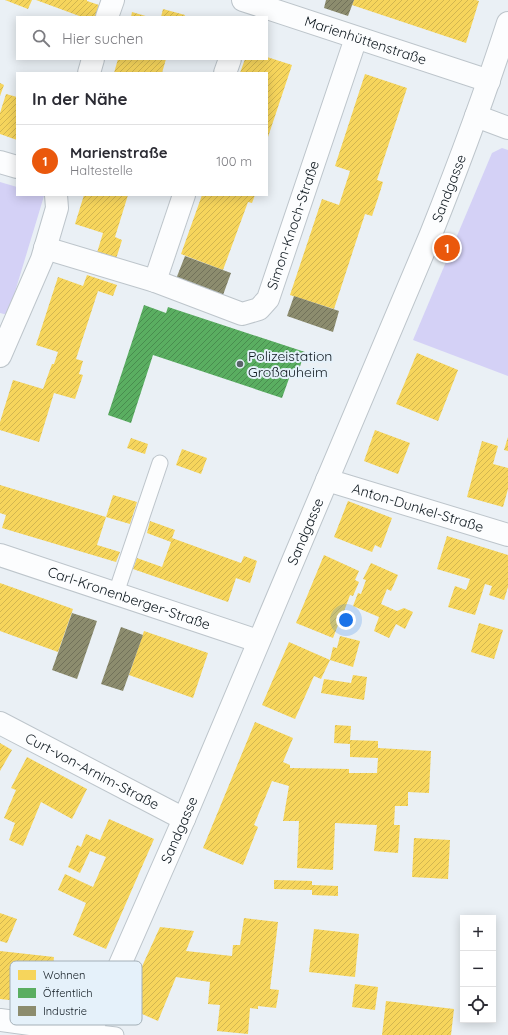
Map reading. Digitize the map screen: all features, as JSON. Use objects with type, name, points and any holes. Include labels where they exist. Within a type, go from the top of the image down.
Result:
[{"type":"street","points":[[107,16],[113,0]]},
{"type":"street","name":"Marienhüttenstraße","points":[[245,6],[356,38],[489,81]]},
{"type":"street","name":"Sandgasse","points":[[122,961],[184,819],[431,234],[489,81],[508,22]]},
{"type":"street","name":"Simon-Knoch-Straße","points":[[45,248],[155,282],[242,314],[259,309],[268,299],[356,38]]},
{"type":"street","points":[[89,72],[94,60]]},
{"type":"street","points":[[225,72],[230,60]]},
{"type":"street","points":[[476,116],[508,128]]},
{"type":"street","points":[[0,162],[16,167]]},
{"type":"street","points":[[0,356],[4,333],[45,248],[57,208],[56,196]]},
{"type":"street","points":[[155,282],[184,196]]},
{"type":"street","name":"Anton-Dunkel-Straße","points":[[327,480],[508,535]]},
{"type":"street","name":"Carl-Kronenberger-Straße","points":[[0,555],[258,641]]},
{"type":"street","name":"Curt-von-Arnim-Straße","points":[[0,723],[184,819]]},
{"type":"street","points":[[0,1020],[10,1022]]},
{"type":"street","points":[[32,1025],[90,1034]]},
{"type":"lane","points":[[116,593],[160,463]]},
{"type":"lane","points":[[90,1034],[116,1035]]},
{"type":"shaded area","points":[[502,148],[508,150],[508,376],[413,340],[492,153]]},
{"type":"shaded area","points":[[0,182],[16,187],[16,196],[44,196],[8,315],[0,313]]},
{"type":"building: Wohnen","points":[[5,0],[32,0],[28,9]]},
{"type":"building: Wohnen","points":[[36,0],[87,0],[99,5],[95,16],[79,16]]},
{"type":"building: Wohnen","points":[[354,0],[479,1],[466,43],[352,5]]},
{"type":"building: Wohnen","points":[[163,9],[185,15],[184,16],[161,16]]},
{"type":"building: Wohnen","points":[[132,12],[146,16],[131,16]]},
{"type":"building: Wohnen","points":[[268,57],[292,65],[268,137],[268,72],[240,72],[245,60],[268,60]]},
{"type":"building: Wohnen","points":[[118,60],[166,60],[162,72],[114,72]]},
{"type":"building: Wohnen","points":[[365,74],[407,88],[377,180],[383,182],[379,195],[372,216],[365,214],[334,309],[290,295],[322,199],[339,205],[350,171],[335,166]]},
{"type":"building: Wohnen","points":[[0,83],[4,85],[0,96]]},
{"type":"building: Wohnen","points":[[6,94],[16,97],[16,140],[0,134],[0,113]]},
{"type":"building: Wohnen","points":[[84,196],[128,196],[115,237],[122,240],[115,262],[96,256],[103,233],[75,224]]},
{"type":"building: Wohnen","points":[[202,196],[255,196],[252,203],[248,202],[223,270],[181,254]]},
{"type":"building: Wohnen","points":[[87,275],[117,285],[113,296],[98,291],[76,359],[83,361],[79,374],[83,375],[75,399],[54,393],[39,442],[0,430],[0,422],[13,380],[43,389],[52,364],[54,364],[58,352],[36,345],[58,277],[83,286]]},
{"type":"building: Wohnen","points":[[417,353],[458,370],[438,421],[396,404]]},
{"type":"building: Wohnen","points":[[375,430],[410,443],[398,474],[364,461]]},
{"type":"building: Wohnen","points":[[508,437],[508,451],[504,450]]},
{"type":"building: Wohnen","points":[[131,438],[148,444],[145,454],[127,448]]},
{"type":"building: Wohnen","points":[[482,441],[498,446],[493,464],[508,468],[508,489],[503,507],[467,497]]},
{"type":"building: Wohnen","points":[[182,449],[207,458],[201,474],[176,465]]},
{"type":"building: Wohnen","points":[[0,485],[106,517],[97,545],[120,552],[116,562],[2,528],[6,515],[0,513]]},
{"type":"building: Wohnen","points":[[113,495],[137,502],[130,524],[106,517]]},
{"type":"building: Wohnen","points":[[348,501],[392,518],[381,548],[375,545],[372,552],[334,537]]},
{"type":"building: Wohnen","points":[[150,521],[175,530],[172,538],[241,563],[244,556],[257,561],[250,583],[236,578],[228,602],[133,569],[137,558],[162,567],[171,542],[147,533]]},
{"type":"building: Wohnen","points":[[447,536],[508,555],[508,587],[504,600],[489,595],[492,586],[485,584],[475,615],[448,607],[455,586],[466,590],[470,579],[437,569]]},
{"type":"building: Wohnen","points":[[324,555],[359,571],[355,580],[359,582],[353,596],[350,595],[343,614],[347,615],[342,627],[338,625],[333,638],[296,623]]},
{"type":"building: Wohnen","points":[[371,563],[398,575],[391,591],[387,589],[381,604],[397,611],[404,608],[413,612],[405,629],[396,624],[389,638],[374,631],[379,617],[353,606],[358,593],[361,594],[366,580],[363,579]]},
{"type":"building: Wohnen","points":[[0,583],[73,609],[58,652],[0,631]]},
{"type":"building: Wohnen","points":[[479,623],[503,630],[494,659],[471,652]]},
{"type":"building: Wohnen","points":[[144,631],[208,653],[193,698],[129,675]]},
{"type":"building: Wohnen","points":[[340,636],[360,641],[353,667],[330,660],[333,647],[337,648]]},
{"type":"building: Wohnen","points":[[289,642],[330,660],[321,679],[314,676],[295,719],[262,705]]},
{"type":"building: Wohnen","points":[[353,675],[367,677],[364,700],[321,693],[324,679],[351,683]]},
{"type":"building: Wohnen","points":[[255,722],[293,738],[283,762],[290,765],[290,768],[349,769],[349,773],[377,773],[378,758],[350,757],[350,744],[334,743],[335,725],[351,726],[350,740],[378,741],[378,748],[431,751],[429,793],[408,792],[408,806],[395,806],[394,825],[400,825],[398,853],[374,851],[377,825],[335,823],[333,870],[297,868],[299,821],[283,821],[289,786],[272,781],[254,825],[258,827],[243,865],[203,848]]},
{"type":"building: Wohnen","points":[[0,743],[12,750],[0,771]]},
{"type":"building: Wohnen","points":[[27,757],[87,789],[72,819],[41,802],[23,846],[9,840],[15,823],[4,818],[16,790],[11,788]]},
{"type":"building: Wohnen","points":[[109,819],[154,839],[106,949],[73,935],[86,903],[58,890],[65,874],[93,887],[106,857],[90,851],[80,873],[68,867],[77,845],[81,847],[86,834],[100,840]]},
{"type":"building: Wohnen","points":[[414,838],[450,840],[448,879],[412,877]]},
{"type":"building: Wohnen","points":[[274,880],[312,881],[312,885],[338,886],[338,896],[312,895],[312,890],[274,889]]},
{"type":"building: Wohnen","points":[[0,913],[17,919],[7,943],[0,941]]},
{"type":"building: Wohnen","points":[[244,918],[278,922],[270,989],[279,990],[276,1008],[258,1006],[258,1009],[250,1008],[248,1034],[217,1031],[220,1005],[208,1004],[210,982],[176,977],[158,1021],[142,1014],[142,966],[160,927],[194,931],[186,951],[232,956],[233,945],[240,945]]},
{"type":"building: Wohnen","points":[[314,929],[359,934],[355,977],[309,972]]},
{"type":"building: Wohnen","points":[[0,951],[54,957],[54,961],[10,961],[10,1000],[0,999]]},
{"type":"building: Wohnen","points":[[355,984],[378,987],[375,1010],[352,1007]]},
{"type":"building: Wohnen","points":[[386,1001],[454,1009],[451,1035],[382,1035]]},
{"type":"building: Öffentlich","name":"Polizeistation Großauheim","points":[[144,305],[166,313],[168,307],[305,352],[297,375],[291,373],[282,398],[153,355],[131,423],[108,415]]},
{"type":"building: Industrie","points":[[326,0],[354,0],[348,16],[324,8]]},
{"type":"building: Industrie","points":[[185,256],[231,273],[223,295],[176,279]]},
{"type":"building: Industrie","points":[[294,296],[339,311],[333,332],[287,316]]},
{"type":"building: Industrie","points":[[72,613],[97,621],[77,679],[52,670]]},
{"type":"building: Industrie","points":[[121,627],[143,635],[123,691],[101,684]]},
{"type":"place","name":"Marienstraße","points":[[447,248]]},
{"type":"place","name":"Polizeistation Großauheim","points":[[240,364]]}]
